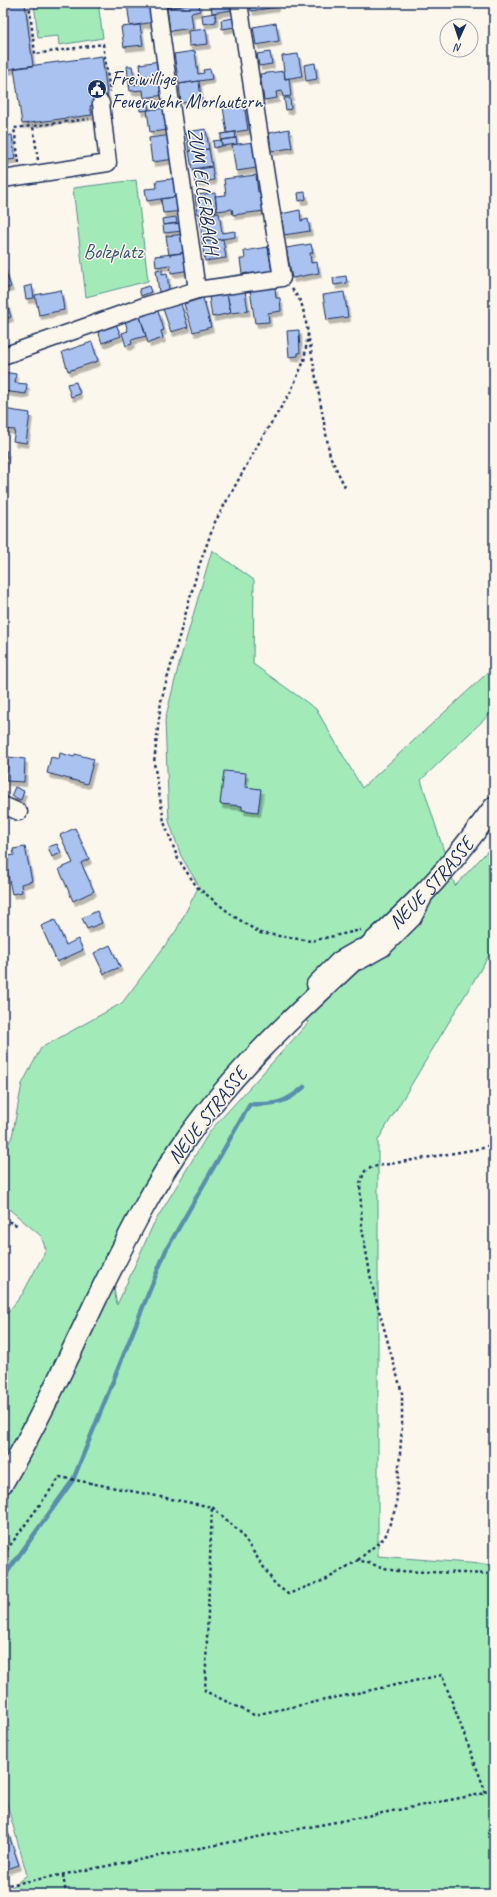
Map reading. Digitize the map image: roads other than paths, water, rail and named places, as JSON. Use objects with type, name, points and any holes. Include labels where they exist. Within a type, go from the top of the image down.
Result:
[{"type":"main road","name":"NEUE STRASSE","points":[[7,1488],[32,1433],[131,1230],[159,1179],[188,1135],[224,1089],[263,1046],[344,969],[371,933],[428,888],[452,863],[494,807]]},
{"type":"street","name":"ZUM ELLERBACH","points":[[157,3],[197,290]]},
{"type":"street","points":[[3,356],[144,306],[197,290],[282,278],[239,3]]},
{"type":"street","points":[[3,179],[108,163],[105,106]]},
{"type":"street","points":[[3,805],[19,812]]},
{"type":"street","points":[[344,969],[383,948],[413,918],[428,888]]},
{"type":"street","points":[[296,1015],[307,992],[339,960],[371,933]]},
{"type":"waterway","points":[[3,1578],[73,1480],[166,1250],[250,1104],[280,1102],[291,1097],[304,1087]]},
{"type":"place","name":"Freiwillige Feuerwehr Morlautern","points":[[97,89]]},
{"type":"park label","name":"Bolzplatz","points":[[113,251]]}]
